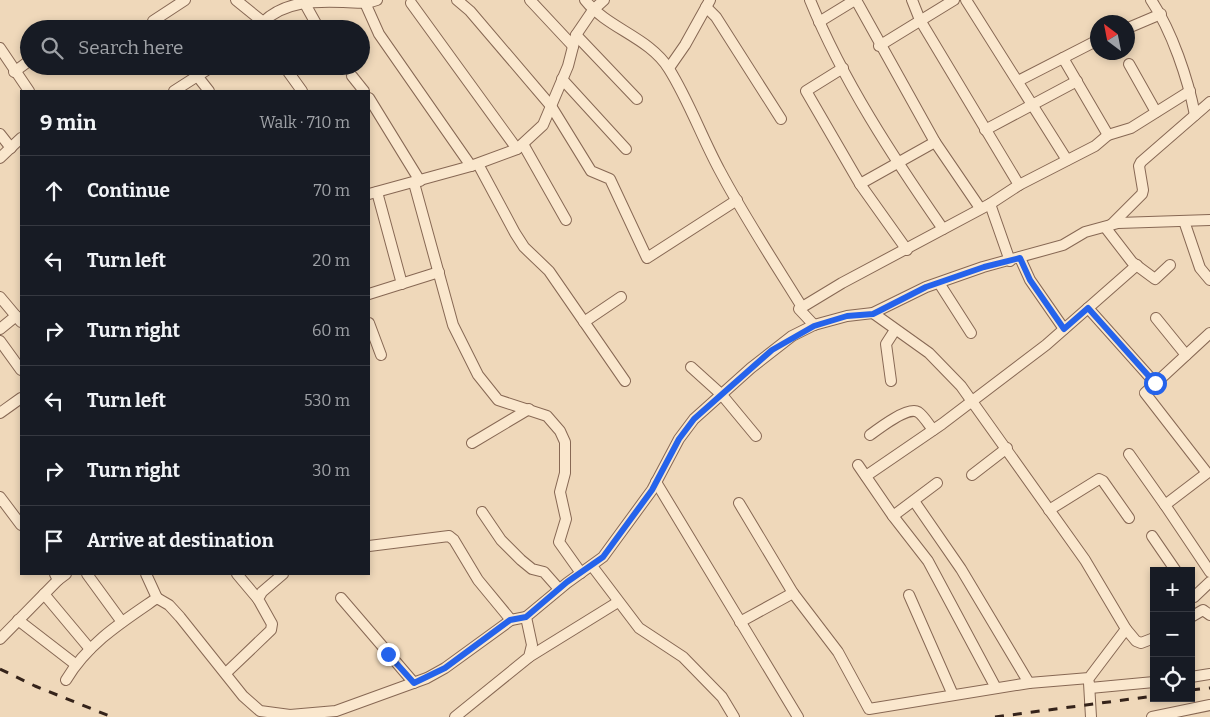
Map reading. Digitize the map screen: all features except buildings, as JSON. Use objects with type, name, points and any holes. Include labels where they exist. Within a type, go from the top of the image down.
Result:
[{"type":"street","points":[[155,20],[185,0]]},
{"type":"street","points":[[236,0],[258,20]]},
{"type":"street","points":[[269,20],[283,9],[304,2],[366,4],[377,0]]},
{"type":"street","points":[[457,0],[470,11],[551,106],[591,171],[610,179],[646,258],[737,200]]},
{"type":"street","points":[[530,0],[573,46]]},
{"type":"street","points":[[585,0],[593,10],[645,43],[669,68],[720,171],[758,239],[802,307]]},
{"type":"street","points":[[402,284],[373,193],[474,165],[520,147],[543,125],[562,79],[576,34],[593,10],[604,0]]},
{"type":"street","points":[[810,0],[819,22],[843,68],[897,162],[943,230]]},
{"type":"street","points":[[819,22],[856,0],[879,46],[935,142],[980,208]]},
{"type":"street","points":[[912,0],[920,20],[1019,186]]},
{"type":"street","points":[[879,46],[954,0]]},
{"type":"street","points":[[966,0],[1068,160]]},
{"type":"street","points":[[1151,0],[1161,14],[1190,91],[1195,116]]},
{"type":"street","points":[[411,1],[520,147],[566,220]]},
{"type":"street","points":[[304,2],[314,20]]},
{"type":"street","points":[[366,4],[379,34],[474,165],[515,233],[524,246],[549,271],[625,381]]},
{"type":"street","points":[[669,68],[685,45],[708,4],[781,119]]},
{"type":"street","points":[[1135,25],[1161,14]]},
{"type":"street","points":[[576,34],[637,99]]},
{"type":"street","points":[[1018,81],[1090,44]]},
{"type":"street","points":[[0,48],[14,72],[28,90]]},
{"type":"street","points":[[1063,58],[1108,135]]},
{"type":"street","points":[[1129,64],[1156,112]]},
{"type":"street","points":[[14,72],[20,68]]},
{"type":"street","points":[[843,68],[806,91],[860,184],[907,250]]},
{"type":"street","points":[[176,90],[201,75]]},
{"type":"street","points":[[290,75],[301,90]]},
{"type":"street","points":[[352,76],[363,90]]},
{"type":"street","points":[[198,77],[208,90]]},
{"type":"street","points":[[562,79],[626,149]]},
{"type":"street","points":[[985,130],[1077,82]]},
{"type":"street","points":[[814,326],[799,309],[842,283],[907,250],[1019,186],[1095,146],[1108,135],[1131,128],[1190,91]]},
{"type":"street","points":[[370,100],[417,182],[453,325],[486,387],[498,400],[547,416],[560,430],[566,442],[565,473],[560,492],[566,519],[559,542],[581,573]]},
{"type":"street","points":[[1108,226],[1142,194],[1143,186],[1139,166],[1141,162],[1210,102]]},
{"type":"street","points":[[0,134],[11,148]]},
{"type":"street","points":[[0,158],[20,139]]},
{"type":"street","points":[[860,184],[935,142]]},
{"type":"street","points":[[990,204],[1015,259],[1064,329]]},
{"type":"street","points":[[146,575],[157,598],[175,611],[243,696],[260,711],[290,715],[336,712],[414,683],[445,668],[510,620],[526,617],[559,589],[592,566],[603,557],[656,482],[679,439],[694,419],[772,350],[814,326],[847,316],[873,314],[939,283],[1064,245],[1085,232],[1108,226],[1210,220]]},
{"type":"street","points":[[1184,221],[1200,268],[1210,280]]},
{"type":"street","points":[[1108,226],[1137,265],[1155,279],[1170,265]]},
{"type":"street","points":[[866,476],[973,401],[1064,329],[1137,265]]},
{"type":"street","points":[[370,294],[439,272]]},
{"type":"street","points":[[939,283],[971,334]]},
{"type":"street","points":[[0,297],[18,319],[0,329]]},
{"type":"street","points":[[584,322],[620,297]]},
{"type":"street","points":[[1088,308],[1155,383]]},
{"type":"street","points":[[873,314],[930,353],[973,401],[1085,560],[1126,629],[1136,641],[1141,643],[1150,640]]},
{"type":"street","points":[[1156,318],[1186,355]]},
{"type":"street","points":[[370,326],[381,355]]},
{"type":"street","points":[[891,381],[886,344],[895,330]]},
{"type":"street","points":[[1165,505],[1209,475],[1145,393],[1210,333]]},
{"type":"street","points":[[0,341],[20,369]]},
{"type":"street","points":[[690,367],[722,394],[756,436]]},
{"type":"street","points":[[0,413],[20,399]]},
{"type":"street","points":[[472,443],[529,409]]},
{"type":"street","points":[[870,435],[895,418],[914,411],[919,412],[933,430]]},
{"type":"street","points":[[972,475],[1007,448]]},
{"type":"street","points":[[1129,454],[1210,572]]},
{"type":"street","points":[[858,464],[893,516],[928,561],[996,688]]},
{"type":"street","points":[[1049,510],[1099,479],[1103,481],[1129,518]]},
{"type":"street","points":[[656,482],[718,581],[740,622],[790,700],[798,717]]},
{"type":"street","points":[[893,516],[937,483]]},
{"type":"street","points":[[0,497],[20,524]]},
{"type":"street","points":[[914,501],[961,569],[1029,683]]},
{"type":"street","points":[[740,503],[793,593],[838,652],[869,709],[1029,683],[1150,682]]},
{"type":"street","points":[[482,512],[501,540],[514,553],[532,569],[544,572],[559,589]]},
{"type":"street","points":[[370,546],[448,536],[454,540],[485,589],[510,620]]},
{"type":"street","points":[[1152,536],[1173,567]]},
{"type":"street","points":[[592,566],[639,628],[683,657],[722,697],[734,717]]},
{"type":"street","points":[[88,575],[122,622]]},
{"type":"street","points":[[226,673],[271,630],[272,624],[258,599],[238,575]]},
{"type":"street","points":[[258,599],[262,592],[282,575]]},
{"type":"street","points":[[0,639],[60,576]]},
{"type":"street","points":[[1195,593],[1210,582]]},
{"type":"street","points":[[740,622],[793,593]]},
{"type":"street","points":[[44,594],[90,649]]},
{"type":"street","points":[[910,595],[953,695]]},
{"type":"street","points":[[1195,597],[1207,612],[1195,616]]},
{"type":"street","points":[[66,680],[75,664],[90,649],[122,622],[157,598]]},
{"type":"street","points":[[342,598],[414,683]]},
{"type":"street","points":[[454,717],[529,657],[618,602]]},
{"type":"street","points":[[526,617],[532,645],[529,657]]},
{"type":"street","points":[[18,620],[75,664]]},
{"type":"street","points":[[1091,717],[1089,683],[1126,629]]},
{"type":"street","points":[[1195,676],[1210,674]]},
{"type":"street","points":[[1152,717],[1185,714],[1210,705]]},
{"type":"railway","points":[[0,669],[35,686],[112,717]]},
{"type":"railway","points":[[1195,690],[1210,688]]},
{"type":"railway","points":[[995,717],[1150,697]]},
{"type":"route","points":[[388,654],[414,683],[445,668],[510,620],[526,617],[567,582],[603,557],[652,490],[679,439],[694,419],[772,350],[792,336],[814,326],[847,316],[873,314],[926,287],[984,267],[1020,258],[1030,280],[1064,329],[1088,308],[1155,383]]}]
